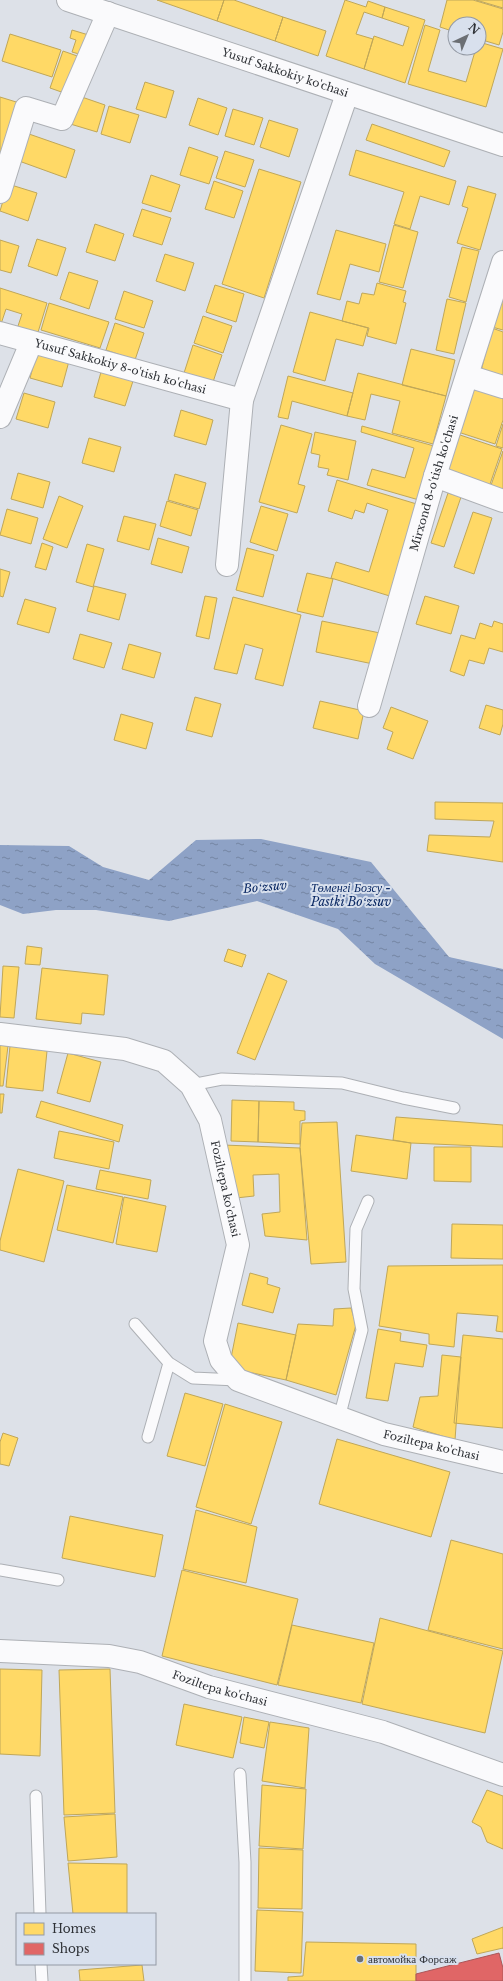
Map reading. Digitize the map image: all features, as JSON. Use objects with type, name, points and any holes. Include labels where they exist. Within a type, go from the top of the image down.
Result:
[{"type":"street","name":"Yusuf Sakkokiy ko'chasi","points":[[68,0],[503,145]]},
{"type":"street","points":[[0,192],[26,108],[62,119],[108,13]]},
{"type":"street","points":[[227,565],[242,400],[347,94]]},
{"type":"street","name":"Mirxond 8-o'tish ko'chasi","points":[[368,706],[435,476],[503,262]]},
{"type":"street","name":"Yusuf Sakkokiy 8-o'tish ko'chasi","points":[[0,333],[30,343],[242,400]]},
{"type":"street","points":[[0,417],[30,343]]},
{"type":"street","points":[[468,376],[503,388]]},
{"type":"street","points":[[435,476],[503,501]]},
{"type":"street","name":"Foziltepa ko'chasi","points":[[0,1034],[124,1049],[164,1061],[191,1085],[210,1120],[238,1245],[214,1341],[221,1360],[238,1380],[384,1434],[503,1462]]},
{"type":"street","name":"Foziltepa ko'chasi","points":[[0,1650],[109,1656],[140,1662],[208,1687],[383,1732],[503,1775]]},
{"type":"lane","points":[[191,1085],[222,1079],[342,1083],[402,1098],[454,1108]]},
{"type":"lane","points":[[339,1418],[362,1330],[354,1289],[356,1228],[368,1201]]},
{"type":"lane","points":[[135,1324],[170,1363],[193,1378],[238,1380]]},
{"type":"lane","points":[[148,1437],[170,1363]]},
{"type":"lane","points":[[0,1570],[58,1580]]},
{"type":"lane","points":[[240,1774],[245,1862],[245,1981]]},
{"type":"lane","points":[[36,1796],[40,1913]]},
{"type":"lane","points":[[41,1965],[42,1981]]},
{"type":"water","name":"Төменгі Бозсу - Pastki Boʻzsuv","points":[[261,839],[371,862],[449,957],[503,969],[503,1039],[375,964],[338,929],[257,901],[169,921],[96,910],[56,910],[23,914],[0,905],[0,845],[69,846],[103,867],[149,880],[196,840]]},
{"type":"building: Homes","points":[[157,0],[224,0],[217,21]]},
{"type":"building: Homes","points":[[224,0],[234,0],[283,17],[275,41],[217,21]]},
{"type":"building: Homes","points":[[345,0],[366,7],[368,1],[385,7],[382,18],[364,12],[356,34],[373,39],[364,69],[326,56]]},
{"type":"building: Homes","points":[[447,0],[473,0],[503,9],[503,32],[499,45],[487,41],[487,16],[447,16],[447,29],[440,27]]},
{"type":"building: Homes","points":[[476,0],[503,0],[503,8]]},
{"type":"building: Homes","points":[[385,7],[425,20],[405,83],[364,69],[374,36],[403,46],[409,27],[382,18]]},
{"type":"building: Homes","points":[[283,17],[326,31],[318,56],[275,41]]},
{"type":"building: Homes","points":[[425,25],[440,30],[428,71],[466,82],[474,56],[487,56],[487,44],[503,49],[486,107],[408,84]]},
{"type":"building: Homes","points":[[72,30],[92,36],[86,56],[72,52],[76,40],[70,38]]},
{"type":"building: Homes","points":[[10,34],[61,50],[52,77],[2,61]]},
{"type":"building: Homes","points":[[63,51],[83,58],[70,95],[50,88]]},
{"type":"building: Homes","points":[[145,82],[174,91],[166,118],[136,109]]},
{"type":"building: Homes","points":[[76,95],[105,105],[97,132],[67,123]]},
{"type":"building: Homes","points":[[0,97],[26,105],[0,158]]},
{"type":"building: Homes","points":[[198,98],[227,108],[218,135],[189,125]]},
{"type":"building: Homes","points":[[109,106],[139,115],[130,143],[101,134]]},
{"type":"building: Homes","points":[[233,109],[263,118],[254,145],[225,136]]},
{"type":"building: Homes","points":[[269,120],[298,129],[289,157],[260,147]]},
{"type":"building: Homes","points":[[372,124],[450,151],[444,167],[366,140]]},
{"type":"building: Homes","points":[[29,134],[75,150],[66,178],[19,161]]},
{"type":"building: Homes","points":[[189,147],[218,157],[209,184],[180,175]]},
{"type":"building: Homes","points":[[356,150],[456,181],[449,205],[420,196],[410,229],[394,224],[404,192],[349,175]]},
{"type":"building: Homes","points":[[225,151],[254,160],[245,187],[216,178]]},
{"type":"building: Homes","points":[[259,169],[301,182],[264,298],[222,284]]},
{"type":"building: Homes","points":[[151,175],[180,185],[171,212],[142,203]]},
{"type":"building: Homes","points":[[214,181],[243,191],[234,218],[205,209]]},
{"type":"building: Homes","points":[[8,184],[37,193],[28,221],[0,211]]},
{"type":"building: Homes","points":[[468,186],[496,194],[480,250],[457,243],[468,208],[462,206]]},
{"type":"building: Homes","points":[[142,209],[171,218],[162,245],[133,236]]},
{"type":"building: Homes","points":[[95,224],[124,234],[115,261],[86,252]]},
{"type":"building: Homes","points":[[394,225],[418,232],[403,288],[379,282]]},
{"type":"building: Homes","points":[[336,230],[386,244],[379,272],[350,264],[340,300],[317,294]]},
{"type":"building: Homes","points":[[37,239],[66,248],[57,276],[28,266]]},
{"type":"building: Homes","points":[[0,240],[19,246],[11,273],[0,270]]},
{"type":"building: Homes","points":[[462,247],[479,251],[466,302],[449,297]]},
{"type":"building: Homes","points":[[165,254],[194,263],[185,291],[156,281]]},
{"type":"building: Homes","points":[[69,272],[98,281],[89,309],[60,299]]},
{"type":"building: Homes","points":[[377,283],[406,291],[403,302],[406,303],[396,344],[367,336],[369,328],[342,321],[347,301],[359,304],[362,293],[374,295]]},
{"type":"building: Homes","points":[[215,285],[244,294],[236,322],[206,312]]},
{"type":"building: Homes","points":[[0,288],[47,303],[35,342],[15,335],[22,314],[6,309],[0,327]]},
{"type":"building: Homes","points":[[124,291],[153,301],[144,328],[115,319]]},
{"type":"building: Homes","points":[[503,294],[503,330],[492,327]]},
{"type":"building: Homes","points":[[447,299],[466,303],[454,354],[436,350]]},
{"type":"building: Homes","points":[[49,303],[109,322],[100,348],[41,330]]},
{"type":"building: Homes","points":[[310,312],[368,328],[363,346],[336,339],[325,381],[293,372]]},
{"type":"building: Homes","points":[[203,316],[232,326],[223,353],[194,343]]},
{"type":"building: Homes","points":[[115,323],[144,333],[135,360],[106,350]]},
{"type":"building: Homes","points":[[492,328],[503,332],[503,382],[480,375]]},
{"type":"building: Homes","points":[[193,345],[222,355],[213,382],[184,373]]},
{"type":"building: Homes","points":[[411,349],[455,360],[446,396],[402,385]]},
{"type":"building: Homes","points":[[37,352],[69,361],[62,387],[30,378]]},
{"type":"building: Homes","points":[[101,372],[133,381],[125,406],[94,397]]},
{"type":"building: Homes","points":[[358,373],[446,396],[433,444],[392,433],[400,401],[371,394],[365,420],[347,416]]},
{"type":"building: Homes","points":[[288,376],[353,393],[347,416],[292,401],[288,419],[278,417]]},
{"type":"building: Homes","points":[[470,383],[503,394],[503,420],[495,444],[455,431]]},
{"type":"building: Homes","points":[[24,393],[55,402],[48,428],[16,419]]},
{"type":"building: Homes","points":[[181,410],[213,420],[206,445],[174,436]]},
{"type":"building: Homes","points":[[503,424],[503,448],[496,446]]},
{"type":"building: Homes","points":[[281,425],[312,434],[298,484],[305,486],[297,513],[259,502]]},
{"type":"building: Homes","points":[[362,426],[434,446],[419,500],[367,485],[372,469],[405,478],[414,448],[361,432]]},
{"type":"building: Homes","points":[[315,432],[356,441],[348,480],[327,475],[329,469],[318,467],[320,455],[311,453]]},
{"type":"building: Homes","points":[[454,433],[502,449],[488,490],[440,474]]},
{"type":"building: Homes","points":[[89,438],[121,447],[114,472],[82,463]]},
{"type":"building: Homes","points":[[503,451],[503,495],[489,491]]},
{"type":"building: Homes","points":[[18,473],[50,482],[43,508],[11,499]]},
{"type":"building: Homes","points":[[175,474],[206,483],[199,509],[168,500]]},
{"type":"building: Homes","points":[[337,480],[420,505],[393,597],[331,578],[336,562],[369,572],[388,510],[367,503],[364,513],[355,510],[352,519],[328,511]]},
{"type":"building: Homes","points":[[448,493],[461,497],[444,547],[431,543]]},
{"type":"building: Homes","points":[[59,496],[83,506],[67,548],[43,539]]},
{"type":"building: Homes","points":[[167,501],[198,510],[191,536],[160,526]]},
{"type":"building: Homes","points":[[261,506],[288,514],[277,551],[250,542]]},
{"type":"building: Homes","points":[[7,509],[38,518],[31,544],[0,535]]},
{"type":"building: Homes","points":[[473,512],[492,518],[474,574],[454,567]]},
{"type":"building: Homes","points":[[124,516],[156,524],[149,550],[117,541]]},
{"type":"building: Homes","points":[[158,538],[189,547],[182,573],[151,564]]},
{"type":"building: Homes","points":[[42,543],[53,547],[46,570],[35,567]]},
{"type":"building: Homes","points":[[87,544],[104,549],[93,587],[76,582]]},
{"type":"building: Homes","points":[[247,548],[274,555],[263,597],[236,590]]},
{"type":"building: Homes","points":[[0,569],[10,572],[3,597],[0,596]]},
{"type":"building: Homes","points":[[307,573],[333,579],[323,617],[297,611]]},
{"type":"building: Homes","points":[[94,586],[126,594],[119,620],[87,611]]},
{"type":"building: Homes","points":[[205,596],[217,598],[209,639],[196,636]]},
{"type":"building: Homes","points":[[425,596],[459,606],[451,634],[416,624]]},
{"type":"building: Homes","points":[[233,597],[301,615],[283,686],[255,679],[263,649],[245,644],[237,674],[214,669]]},
{"type":"building: Homes","points":[[25,599],[56,608],[49,633],[17,624]]},
{"type":"building: Homes","points":[[322,621],[380,633],[373,664],[316,652]]},
{"type":"building: Homes","points":[[494,621],[503,624],[503,652],[489,648],[484,664],[469,660],[464,676],[450,671],[461,635],[475,639],[480,623],[492,627]]},
{"type":"building: Homes","points":[[80,634],[112,643],[104,668],[73,659]]},
{"type":"building: Homes","points":[[129,644],[161,653],[154,678],[122,669]]},
{"type":"building: Homes","points":[[195,697],[221,704],[212,737],[186,730]]},
{"type":"building: Homes","points":[[320,701],[364,711],[358,739],[313,728]]},
{"type":"building: Homes","points":[[486,705],[503,710],[503,724],[500,735],[479,728]]},
{"type":"building: Homes","points":[[391,707],[428,721],[413,759],[387,749],[393,732],[383,728]]},
{"type":"building: Homes","points":[[121,714],[153,723],[146,749],[114,740]]},
{"type":"building: Homes","points":[[435,802],[503,803],[503,862],[427,851],[429,835],[490,837],[494,821],[435,819]]},
{"type":"building: Homes","points":[[27,946],[42,948],[40,965],[25,964]]},
{"type":"building: Homes","points":[[228,949],[246,955],[242,967],[224,961]]},
{"type":"building: Homes","points":[[3,966],[19,967],[14,1018],[0,1017]]},
{"type":"building: Homes","points":[[42,968],[108,975],[104,1015],[82,1013],[81,1024],[36,1019]]},
{"type":"building: Homes","points":[[268,973],[287,981],[255,1060],[237,1053]]},
{"type":"building: Homes","points":[[0,1045],[8,1046],[3,1086],[0,1086]]},
{"type":"building: Homes","points":[[10,1046],[47,1051],[43,1091],[6,1087]]},
{"type":"building: Homes","points":[[68,1053],[101,1062],[90,1102],[57,1093]]},
{"type":"building: Homes","points":[[0,1094],[4,1094],[2,1113],[0,1113]]},
{"type":"building: Homes","points":[[232,1100],[259,1101],[258,1142],[231,1141]]},
{"type":"building: Homes","points":[[41,1101],[123,1125],[119,1142],[36,1117]]},
{"type":"building: Homes","points":[[259,1101],[294,1102],[294,1110],[305,1111],[305,1120],[300,1121],[300,1144],[258,1142]]},
{"type":"building: Homes","points":[[396,1117],[503,1125],[503,1147],[411,1143],[393,1140]]},
{"type":"building: Homes","points":[[337,1122],[346,1262],[311,1264],[300,1148],[302,1123]]},
{"type":"building: Homes","points":[[59,1131],[114,1142],[109,1169],[54,1158]]},
{"type":"building: Homes","points":[[356,1135],[411,1143],[407,1179],[351,1171]]},
{"type":"building: Homes","points":[[223,1145],[300,1148],[307,1240],[265,1236],[262,1214],[280,1212],[279,1174],[253,1175],[254,1196],[236,1198]]},
{"type":"building: Homes","points":[[434,1147],[471,1147],[471,1182],[434,1181]]},
{"type":"building: Homes","points":[[18,1169],[64,1181],[44,1262],[0,1250],[0,1241]]},
{"type":"building: Homes","points":[[100,1170],[151,1180],[148,1199],[96,1189]]},
{"type":"building: Homes","points":[[67,1185],[123,1197],[113,1243],[57,1230]]},
{"type":"building: Homes","points":[[124,1197],[166,1206],[157,1252],[116,1244]]},
{"type":"building: Homes","points":[[452,1224],[503,1225],[503,1259],[451,1258]]},
{"type":"building: Homes","points":[[503,1265],[503,1332],[496,1331],[498,1316],[457,1313],[454,1347],[429,1344],[429,1334],[379,1326],[388,1266]]},
{"type":"building: Homes","points":[[250,1273],[268,1278],[267,1284],[280,1288],[273,1313],[242,1305]]},
{"type":"building: Homes","points":[[351,1308],[356,1325],[336,1395],[286,1380],[298,1324],[333,1326],[334,1309]]},
{"type":"building: Homes","points":[[238,1323],[296,1335],[286,1380],[229,1368]]},
{"type":"building: Homes","points":[[378,1329],[401,1333],[400,1341],[427,1345],[423,1367],[395,1363],[388,1401],[366,1398]]},
{"type":"building: Homes","points":[[463,1335],[503,1339],[503,1428],[454,1423]]},
{"type":"building: Homes","points":[[442,1355],[461,1357],[455,1440],[413,1427],[420,1397],[438,1396]]},
{"type":"building: Homes","points":[[185,1393],[223,1404],[205,1466],[167,1456]]},
{"type":"building: Homes","points":[[225,1404],[282,1422],[251,1524],[196,1507]]},
{"type":"building: Homes","points":[[3,1433],[18,1438],[9,1466],[0,1464],[0,1442]]},
{"type":"building: Homes","points":[[337,1439],[450,1472],[431,1537],[319,1504]]},
{"type":"building: Homes","points":[[196,1510],[257,1527],[246,1583],[183,1569]]},
{"type":"building: Homes","points":[[70,1516],[163,1535],[155,1577],[62,1558]]},
{"type":"building: Homes","points":[[451,1540],[503,1554],[503,1649],[428,1630]]},
{"type":"building: Homes","points":[[182,1570],[298,1599],[277,1685],[162,1656]]},
{"type":"building: Homes","points":[[380,1618],[503,1651],[485,1733],[362,1704]]},
{"type":"building: Homes","points":[[292,1625],[374,1643],[361,1703],[278,1685]]},
{"type":"building: Homes","points":[[0,1669],[42,1670],[40,1756],[0,1754]]},
{"type":"building: Homes","points":[[110,1669],[115,1813],[64,1815],[59,1670]]},
{"type":"building: Homes","points":[[184,1704],[242,1717],[233,1758],[176,1745]]},
{"type":"building: Homes","points":[[244,1717],[269,1722],[264,1748],[240,1743]]},
{"type":"building: Homes","points":[[270,1722],[309,1728],[305,1788],[262,1781]]},
{"type":"building: Homes","points":[[262,1785],[306,1789],[303,1849],[259,1846]]},
{"type":"building: Homes","points":[[487,1790],[503,1796],[503,1849],[487,1842],[481,1827],[472,1822]]},
{"type":"building: Homes","points":[[115,1814],[117,1857],[68,1861],[64,1817]]},
{"type":"building: Homes","points":[[259,1848],[303,1850],[302,1909],[258,1908]]},
{"type":"building: Homes","points":[[68,1863],[127,1864],[127,1913],[73,1913]]},
{"type":"building: Homes","points":[[257,1910],[303,1912],[301,1973],[255,1971]]},
{"type":"building: Homes","points":[[503,1927],[503,1948],[477,1954],[472,1939]]},
{"type":"building: Homes","name":"автомойка Форсаж","points":[[306,1942],[416,1944],[416,1981],[288,1981],[288,1977],[303,1976]]},
{"type":"building: Homes","points":[[142,1965],[144,1981],[80,1981],[79,1970]]},
{"type":"building: Shops","points":[[499,1953],[503,1968],[503,1981],[416,1981],[416,1974]]},
{"type":"place","name":"автомойка Форсаж","points":[[360,1959]]},
{"type":"water label","name":"Boʻzsuv","points":[[265,887]]}]
